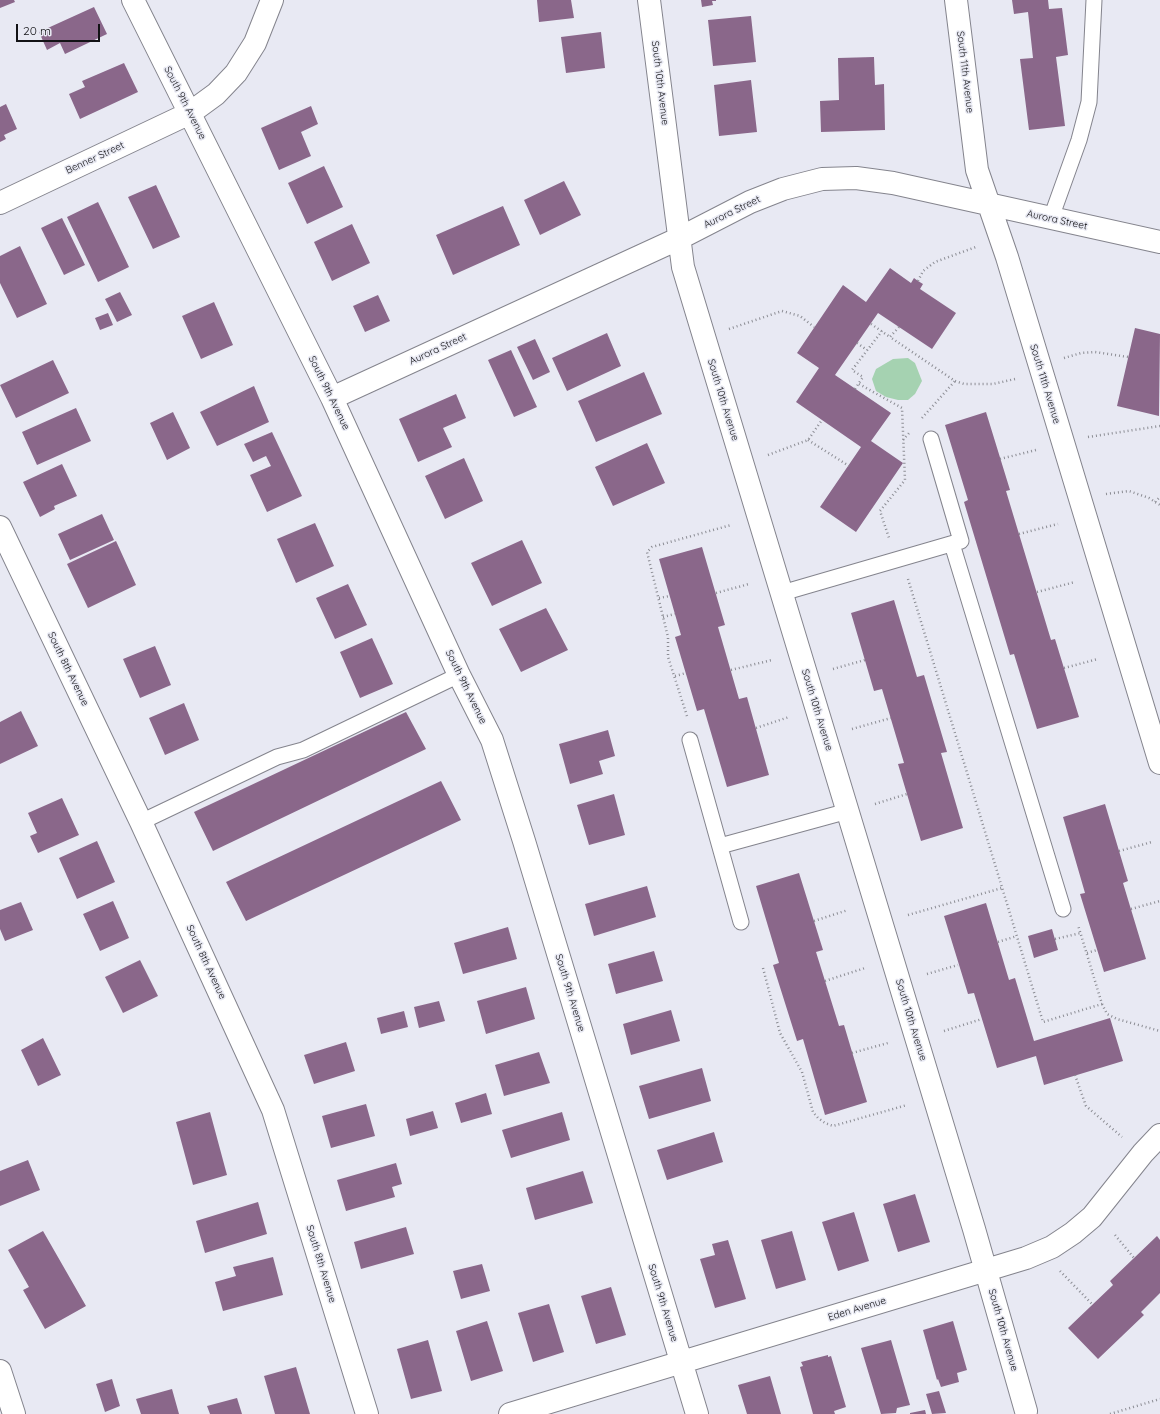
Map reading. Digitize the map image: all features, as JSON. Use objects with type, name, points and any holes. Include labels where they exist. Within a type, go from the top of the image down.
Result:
[{"type":"street","name":"South 9th Avenue","points":[[133,0],[332,398],[459,676],[492,740],[697,1414]]},
{"type":"street","name":"Benner Street","points":[[0,204],[190,113],[216,94],[236,73],[255,44],[272,0]]},
{"type":"street","name":"South 10th Avenue","points":[[649,0],[684,267],[986,1270],[1026,1411]]},
{"type":"street","name":"South 11th Avenue","points":[[956,0],[977,170],[987,204],[1006,257],[1160,763]]},
{"type":"street","name":"Aurora Street","points":[[332,398],[680,238],[750,202],[783,189],[822,179],[856,178],[893,183],[1160,242]]},
{"type":"street","name":"South 8th Avenue","points":[[0,527],[141,822],[273,1110],[367,1414]]},
{"type":"street","name":"Eden Avenue","points":[[510,1414],[1026,1258],[1052,1247],[1073,1233],[1092,1217],[1143,1153],[1160,1135]]},
{"type":"street","points":[[0,1371],[14,1414]]},
{"type":"lane","points":[[1051,218],[1089,102],[1094,0]]},
{"type":"lane","points":[[782,593],[961,541],[931,439]]},
{"type":"lane","points":[[952,544],[1063,909]]},
{"type":"lane","points":[[141,822],[277,757],[303,750],[459,676]]},
{"type":"lane","points":[[690,740],[740,922]]},
{"type":"lane","points":[[720,846],[848,811]]},
{"type":"path","points":[[918,281],[923,271],[935,262],[976,247]]},
{"type":"path","points":[[730,329],[782,311],[800,316],[814,326]]},
{"type":"path","points":[[871,324],[955,381],[964,384],[993,384],[1015,379]]},
{"type":"path","points":[[890,337],[899,327]]},
{"type":"path","points":[[855,389],[863,378],[852,370],[882,331]]},
{"type":"path","points":[[857,343],[867,350]]},
{"type":"path","points":[[1064,358],[1081,353],[1095,352],[1128,357]]},
{"type":"path","points":[[919,422],[955,381]]},
{"type":"path","points":[[859,384],[902,408],[905,480],[880,511],[895,560]]},
{"type":"path","points":[[768,456],[808,440],[822,420]]},
{"type":"path","points":[[1088,437],[1160,426]]},
{"type":"path","points":[[903,440],[914,428]]},
{"type":"path","points":[[808,440],[849,466]]},
{"type":"path","points":[[1000,459],[1036,450]]},
{"type":"path","points":[[1105,494],[1129,491],[1160,505]]},
{"type":"path","points":[[1155,502],[1160,497]]},
{"type":"path","points":[[1019,534],[1058,524]]},
{"type":"path","points":[[687,716],[668,657],[668,637],[648,552],[652,547],[731,525]]},
{"type":"path","points":[[908,578],[1042,1022],[1102,1004]]},
{"type":"path","points":[[1037,592],[1075,582]]},
{"type":"path","points":[[716,593],[749,584]]},
{"type":"path","points":[[658,598],[670,596]]},
{"type":"path","points":[[663,617],[675,614]]},
{"type":"path","points":[[1064,668],[1098,659]]},
{"type":"path","points":[[731,670],[772,660]]},
{"type":"path","points":[[833,669],[865,660]]},
{"type":"path","points":[[675,676],[686,673]]},
{"type":"path","points":[[756,728],[789,717]]},
{"type":"path","points":[[852,729],[891,718]]},
{"type":"path","points":[[875,804],[907,794]]},
{"type":"path","points":[[1119,851],[1152,842]]},
{"type":"path","points":[[908,915],[1002,888]]},
{"type":"path","points":[[1131,908],[1160,901]]},
{"type":"path","points":[[814,921],[848,910]]},
{"type":"path","points":[[1078,924],[1102,1004],[1107,1014],[1117,1019],[1160,1031]]},
{"type":"path","points":[[1055,939],[1081,933]]},
{"type":"path","points":[[998,942],[1016,936]]},
{"type":"path","points":[[1087,953],[1097,950]]},
{"type":"path","points":[[927,974],[958,965]]},
{"type":"path","points":[[763,968],[780,1033],[802,1072],[813,1112],[818,1118],[833,1126],[907,1105]]},
{"type":"path","points":[[825,981],[865,968]]},
{"type":"path","points":[[944,1031],[982,1019]]},
{"type":"path","points":[[852,1053],[888,1043]]},
{"type":"path","points":[[1075,1075],[1086,1106],[1122,1137]]},
{"type":"path","points":[[1115,1235],[1134,1258]]},
{"type":"path","points":[[1058,1270],[1092,1304]]},
{"type":"path","points":[[1110,1414],[1160,1399]]},
{"type":"green space","points":[[908,358],[915,363],[922,381],[915,394],[908,400],[898,400],[886,397],[876,391],[872,379],[876,369],[893,359]]},
{"type":"building","points":[[0,0],[14,0],[15,2],[0,8]]},
{"type":"building","points":[[537,0],[571,0],[574,18],[539,22]]},
{"type":"building","points":[[701,0],[716,1],[712,1],[713,5],[702,7]]},
{"type":"building","points":[[1012,0],[1048,0],[1049,9],[1062,8],[1068,55],[1056,57],[1065,126],[1029,130],[1020,59],[1033,58],[1028,12],[1014,14]]},
{"type":"building","points":[[94,7],[107,34],[65,54],[60,43],[47,50],[39,32]]},
{"type":"building","points":[[751,16],[756,62],[713,66],[708,20]]},
{"type":"building","points":[[601,32],[605,68],[566,73],[561,37]]},
{"type":"building","points":[[874,57],[875,85],[884,84],[885,130],[821,132],[820,101],[839,100],[838,58]]},
{"type":"building","points":[[124,63],[138,92],[80,119],[69,94],[85,87],[82,81]]},
{"type":"building","points":[[751,80],[757,132],[719,136],[714,85]]},
{"type":"building","points":[[6,104],[17,129],[4,135],[6,139],[0,142],[0,107]]},
{"type":"building","points":[[311,106],[318,124],[301,132],[311,156],[279,170],[261,128]]},
{"type":"building","points":[[324,166],[343,207],[307,224],[288,183]]},
{"type":"building","points":[[564,181],[581,215],[540,235],[524,200]]},
{"type":"building","points":[[156,185],[180,237],[153,249],[128,197]]},
{"type":"building","points":[[98,202],[129,267],[98,282],[67,217]]},
{"type":"building","points":[[503,206],[520,245],[453,275],[436,235]]},
{"type":"building","points":[[62,218],[85,265],[64,275],[41,228]]},
{"type":"building","points":[[352,224],[370,263],[332,281],[314,242]]},
{"type":"building","points":[[20,246],[47,304],[17,318],[0,283],[0,256]]},
{"type":"building","points":[[890,268],[911,283],[914,278],[923,284],[920,289],[956,313],[932,349],[878,313],[835,375],[891,413],[871,441],[903,463],[856,532],[820,507],[861,447],[796,402],[819,368],[797,353],[843,285],[866,302]]},
{"type":"building","points":[[120,292],[132,315],[117,322],[105,299]]},
{"type":"building","points":[[378,295],[390,321],[365,332],[353,306]]},
{"type":"building","points":[[214,302],[233,345],[201,359],[182,316]]},
{"type":"building","points":[[108,313],[113,325],[100,330],[95,318]]},
{"type":"building","points":[[1135,328],[1160,334],[1159,416],[1117,406]]},
{"type":"building","points":[[607,333],[621,366],[567,391],[552,358]]},
{"type":"building","points":[[535,339],[550,372],[533,380],[517,347]]},
{"type":"building","points":[[511,350],[537,407],[514,417],[488,360]]},
{"type":"building","points":[[53,360],[69,393],[16,418],[0,385]]},
{"type":"building","points":[[644,372],[662,414],[596,442],[578,401]]},
{"type":"building","points":[[254,386],[269,422],[217,446],[200,412]]},
{"type":"building","points":[[456,394],[466,418],[443,428],[452,447],[418,462],[399,419]]},
{"type":"building","points":[[76,408],[91,441],[37,465],[22,432]]},
{"type":"building","points":[[173,412],[190,448],[167,460],[150,423]]},
{"type":"building","points":[[986,412],[1010,490],[1006,491],[1051,640],[1055,639],[1079,717],[1037,729],[1014,654],[1010,655],[964,502],[968,500],[945,425]]},
{"type":"building","points":[[272,432],[302,496],[267,512],[250,475],[271,466],[266,456],[253,462],[244,444]]},
{"type":"building","points":[[647,443],[665,483],[613,506],[595,467]]},
{"type":"building","points":[[464,458],[483,501],[445,519],[425,476]]},
{"type":"building","points":[[62,464],[77,496],[54,506],[55,509],[40,517],[23,482]]},
{"type":"building","points":[[102,514],[114,540],[70,560],[58,534]]},
{"type":"building","points":[[315,523],[334,566],[296,583],[277,539]]},
{"type":"building","points":[[522,540],[542,583],[492,606],[471,563]]},
{"type":"building","points":[[116,541],[136,585],[88,608],[67,564]]},
{"type":"building","points":[[702,547],[725,625],[718,627],[739,699],[747,697],[769,775],[727,787],[704,709],[697,711],[675,637],[681,635],[659,559]]},
{"type":"building","points":[[348,584],[367,625],[335,639],[316,598]]},
{"type":"building","points":[[894,600],[917,677],[924,675],[947,752],[941,753],[963,828],[921,841],[898,764],[904,763],[882,689],[874,691],[851,613]]},
{"type":"building","points":[[546,608],[568,650],[521,672],[499,629]]},
{"type":"building","points":[[372,638],[393,684],[360,698],[340,652]]},
{"type":"building","points":[[155,646],[171,685],[140,698],[123,659]]},
{"type":"building","points":[[184,703],[199,740],[165,755],[149,718]]},
{"type":"building","points":[[21,711],[38,746],[0,764],[0,722]]},
{"type":"building","points":[[406,712],[426,749],[213,851],[194,812]]},
{"type":"building","points":[[608,730],[615,756],[599,761],[603,774],[570,784],[559,744]]},
{"type":"building","points":[[441,781],[461,820],[246,921],[226,882]]},
{"type":"building","points":[[614,794],[625,835],[589,845],[577,805]]},
{"type":"building","points":[[62,798],[79,835],[38,853],[30,836],[37,833],[28,813]]},
{"type":"building","points":[[1105,804],[1128,881],[1123,883],[1146,959],[1104,972],[1080,894],[1085,893],[1063,817]]},
{"type":"building","points":[[97,841],[115,882],[77,899],[59,858]]},
{"type":"building","points":[[799,873],[823,950],[816,952],[839,1026],[844,1025],[867,1102],[825,1115],[803,1039],[797,1041],[773,965],[779,963],[756,886]]},
{"type":"building","points":[[647,886],[656,917],[594,936],[585,904]]},
{"type":"building","points":[[113,901],[129,938],[100,951],[83,914]]},
{"type":"building","points":[[21,902],[33,930],[5,941],[0,929],[0,910]]},
{"type":"building","points":[[986,903],[1009,980],[1015,978],[1034,1041],[1110,1018],[1123,1061],[1044,1085],[1036,1056],[997,1068],[974,993],[968,994],[944,916]]},
{"type":"building","points":[[508,927],[517,959],[463,974],[454,943]]},
{"type":"building","points":[[1052,929],[1058,950],[1034,958],[1028,936]]},
{"type":"building","points":[[654,951],[663,981],[616,994],[608,964]]},
{"type":"building","points":[[140,960],[158,996],[123,1013],[105,977]]},
{"type":"building","points":[[526,987],[535,1019],[486,1034],[477,1001]]},
{"type":"building","points":[[439,1001],[445,1021],[419,1028],[414,1007]]},
{"type":"building","points":[[671,1010],[680,1041],[631,1055],[623,1024]]},
{"type":"building","points":[[404,1011],[408,1027],[381,1034],[377,1018]]},
{"type":"building","points":[[43,1038],[61,1075],[38,1086],[21,1050]]},
{"type":"building","points":[[346,1042],[355,1071],[314,1084],[304,1055]]},
{"type":"building","points":[[539,1052],[550,1083],[504,1096],[495,1065]]},
{"type":"building","points":[[702,1068],[711,1101],[649,1119],[639,1086]]},
{"type":"building","points":[[486,1093],[492,1114],[461,1123],[455,1103]]},
{"type":"building","points":[[366,1104],[375,1136],[331,1148],[322,1116]]},
{"type":"building","points":[[433,1111],[438,1128],[410,1136],[406,1119]]},
{"type":"building","points":[[210,1112],[227,1175],[193,1185],[176,1122]]},
{"type":"building","points":[[562,1112],[570,1140],[511,1158],[502,1130]]},
{"type":"building","points":[[714,1132],[723,1162],[667,1180],[657,1150]]},
{"type":"building","points":[[28,1160],[40,1190],[0,1206],[0,1171]]},
{"type":"building","points":[[396,1163],[402,1184],[392,1187],[395,1197],[346,1211],[337,1180]]},
{"type":"building","points":[[583,1171],[593,1203],[535,1220],[526,1188]]},
{"type":"building","points":[[915,1194],[930,1242],[898,1252],[883,1204]]},
{"type":"building","points":[[258,1202],[267,1234],[205,1253],[196,1221]]},
{"type":"building","points":[[854,1212],[869,1261],[838,1271],[822,1222]]},
{"type":"building","points":[[406,1227],[414,1254],[361,1269],[354,1242]]},
{"type":"building","points":[[43,1231],[86,1306],[45,1329],[23,1290],[29,1287],[8,1250]]},
{"type":"building","points":[[792,1231],[806,1280],[776,1289],[761,1240]]},
{"type":"building","points":[[1157,1236],[1160,1240],[1160,1293],[1141,1312],[1144,1315],[1098,1359],[1068,1328],[1113,1285],[1110,1281]]},
{"type":"building","points":[[728,1240],[746,1299],[715,1308],[700,1259],[715,1255],[712,1244]]},
{"type":"building","points":[[273,1257],[283,1295],[223,1311],[215,1282],[236,1276],[233,1267]]},
{"type":"building","points":[[482,1264],[490,1291],[461,1299],[453,1271]]},
{"type":"building","points":[[611,1287],[626,1335],[596,1344],[581,1296]]},
{"type":"building","points":[[549,1304],[564,1352],[533,1362],[518,1313]]},
{"type":"building","points":[[487,1321],[503,1371],[471,1381],[456,1331]]},
{"type":"building","points":[[953,1321],[967,1370],[957,1373],[959,1382],[941,1387],[938,1379],[937,1380],[923,1330]]},
{"type":"building","points":[[428,1340],[442,1391],[411,1399],[397,1349]]},
{"type":"building","points":[[891,1340],[910,1405],[897,1408],[896,1413],[881,1414],[861,1348]]},
{"type":"building","points":[[828,1355],[828,1357],[831,1356],[846,1407],[834,1411],[835,1414],[813,1414],[800,1367],[803,1366],[801,1362]]},
{"type":"building","points":[[296,1367],[310,1414],[275,1414],[264,1376]]},
{"type":"building","points":[[770,1376],[781,1414],[747,1414],[738,1385]]},
{"type":"building","points":[[112,1379],[120,1406],[105,1412],[96,1384]]},
{"type":"building","points":[[172,1389],[179,1414],[141,1414],[136,1399]]},
{"type":"building","points":[[939,1391],[946,1413],[932,1414],[926,1394]]},
{"type":"building","points":[[237,1398],[242,1414],[210,1414],[207,1406]]},
{"type":"building","points":[[925,1410],[926,1414],[910,1414],[910,1413]]}]
